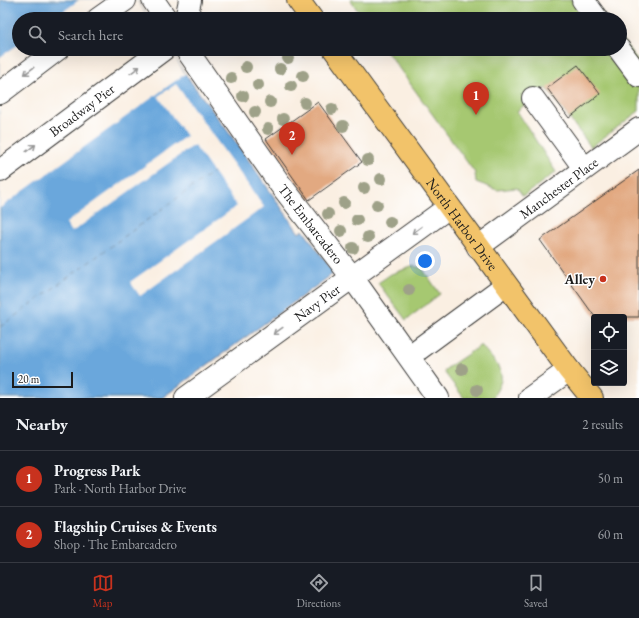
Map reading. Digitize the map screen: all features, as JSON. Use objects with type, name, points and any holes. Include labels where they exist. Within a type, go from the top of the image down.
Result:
[{"type":"main road","points":[[298,0],[307,12]]},
{"type":"main road","name":"North Harbor Drive","points":[[339,56],[568,370],[592,398]]},
{"type":"street","points":[[108,12],[125,0]]},
{"type":"street","points":[[154,0],[162,12]]},
{"type":"street","points":[[187,12],[190,0]]},
{"type":"street","points":[[583,0],[592,12]]},
{"type":"street","points":[[0,93],[49,56]]},
{"type":"street","name":"Broadway Pier","points":[[0,171],[155,56]]},
{"type":"street","name":"The Embarcadero","points":[[191,56],[280,184],[352,277],[438,398]]},
{"type":"street","points":[[624,56],[639,76]]},
{"type":"street","points":[[533,98],[584,168]]},
{"type":"street","name":"Manchester Place","points":[[478,247],[639,129]]},
{"type":"street","name":"Navy Pier","points":[[186,398],[449,207]]},
{"type":"street","points":[[419,349],[506,285]]},
{"type":"street","points":[[530,398],[568,370]]},
{"type":"green space","points":[[350,0],[593,0],[602,12],[359,12]]},
{"type":"green space","points":[[627,46],[639,62],[639,111],[591,147],[546,88],[517,111],[556,172],[523,196],[517,188],[497,190],[476,182],[475,173],[390,56],[627,56]]},
{"type":"green space","points":[[414,266],[422,268],[440,294],[406,320],[378,283],[391,274]]},
{"type":"green space","points":[[481,345],[500,370],[500,383],[493,398],[464,398],[444,372],[447,368]]},
{"type":"water","points":[[0,0],[136,0],[145,12],[12,12],[12,56],[174,56],[185,74],[238,145],[299,233],[303,230],[334,273],[162,398],[0,398]]},
{"type":"pier","points":[[79,0],[136,0],[145,12],[63,12]]},
{"type":"pier","points":[[12,49],[12,56],[174,56],[185,74],[0,208],[0,57]]},
{"type":"pier","points":[[176,84],[264,207],[140,296],[130,282],[237,206],[194,145],[72,232],[66,223],[186,136],[158,96]]},
{"type":"building","points":[[578,65],[600,94],[569,118],[547,88]]},
{"type":"building","points":[[318,102],[362,162],[309,200],[266,139]]},
{"type":"building","name":"Alley","points":[[639,170],[639,317],[627,317],[627,314],[593,314],[540,240]]},
{"type":"ferry route","points":[[0,327],[213,172]]},
{"type":"place","name":"Progress Park","points":[[476,115]]},
{"type":"place","name":"Flagship Cruises & Events","points":[[292,155]]},
{"type":"place","name":"Alley","points":[[603,279]]}]
